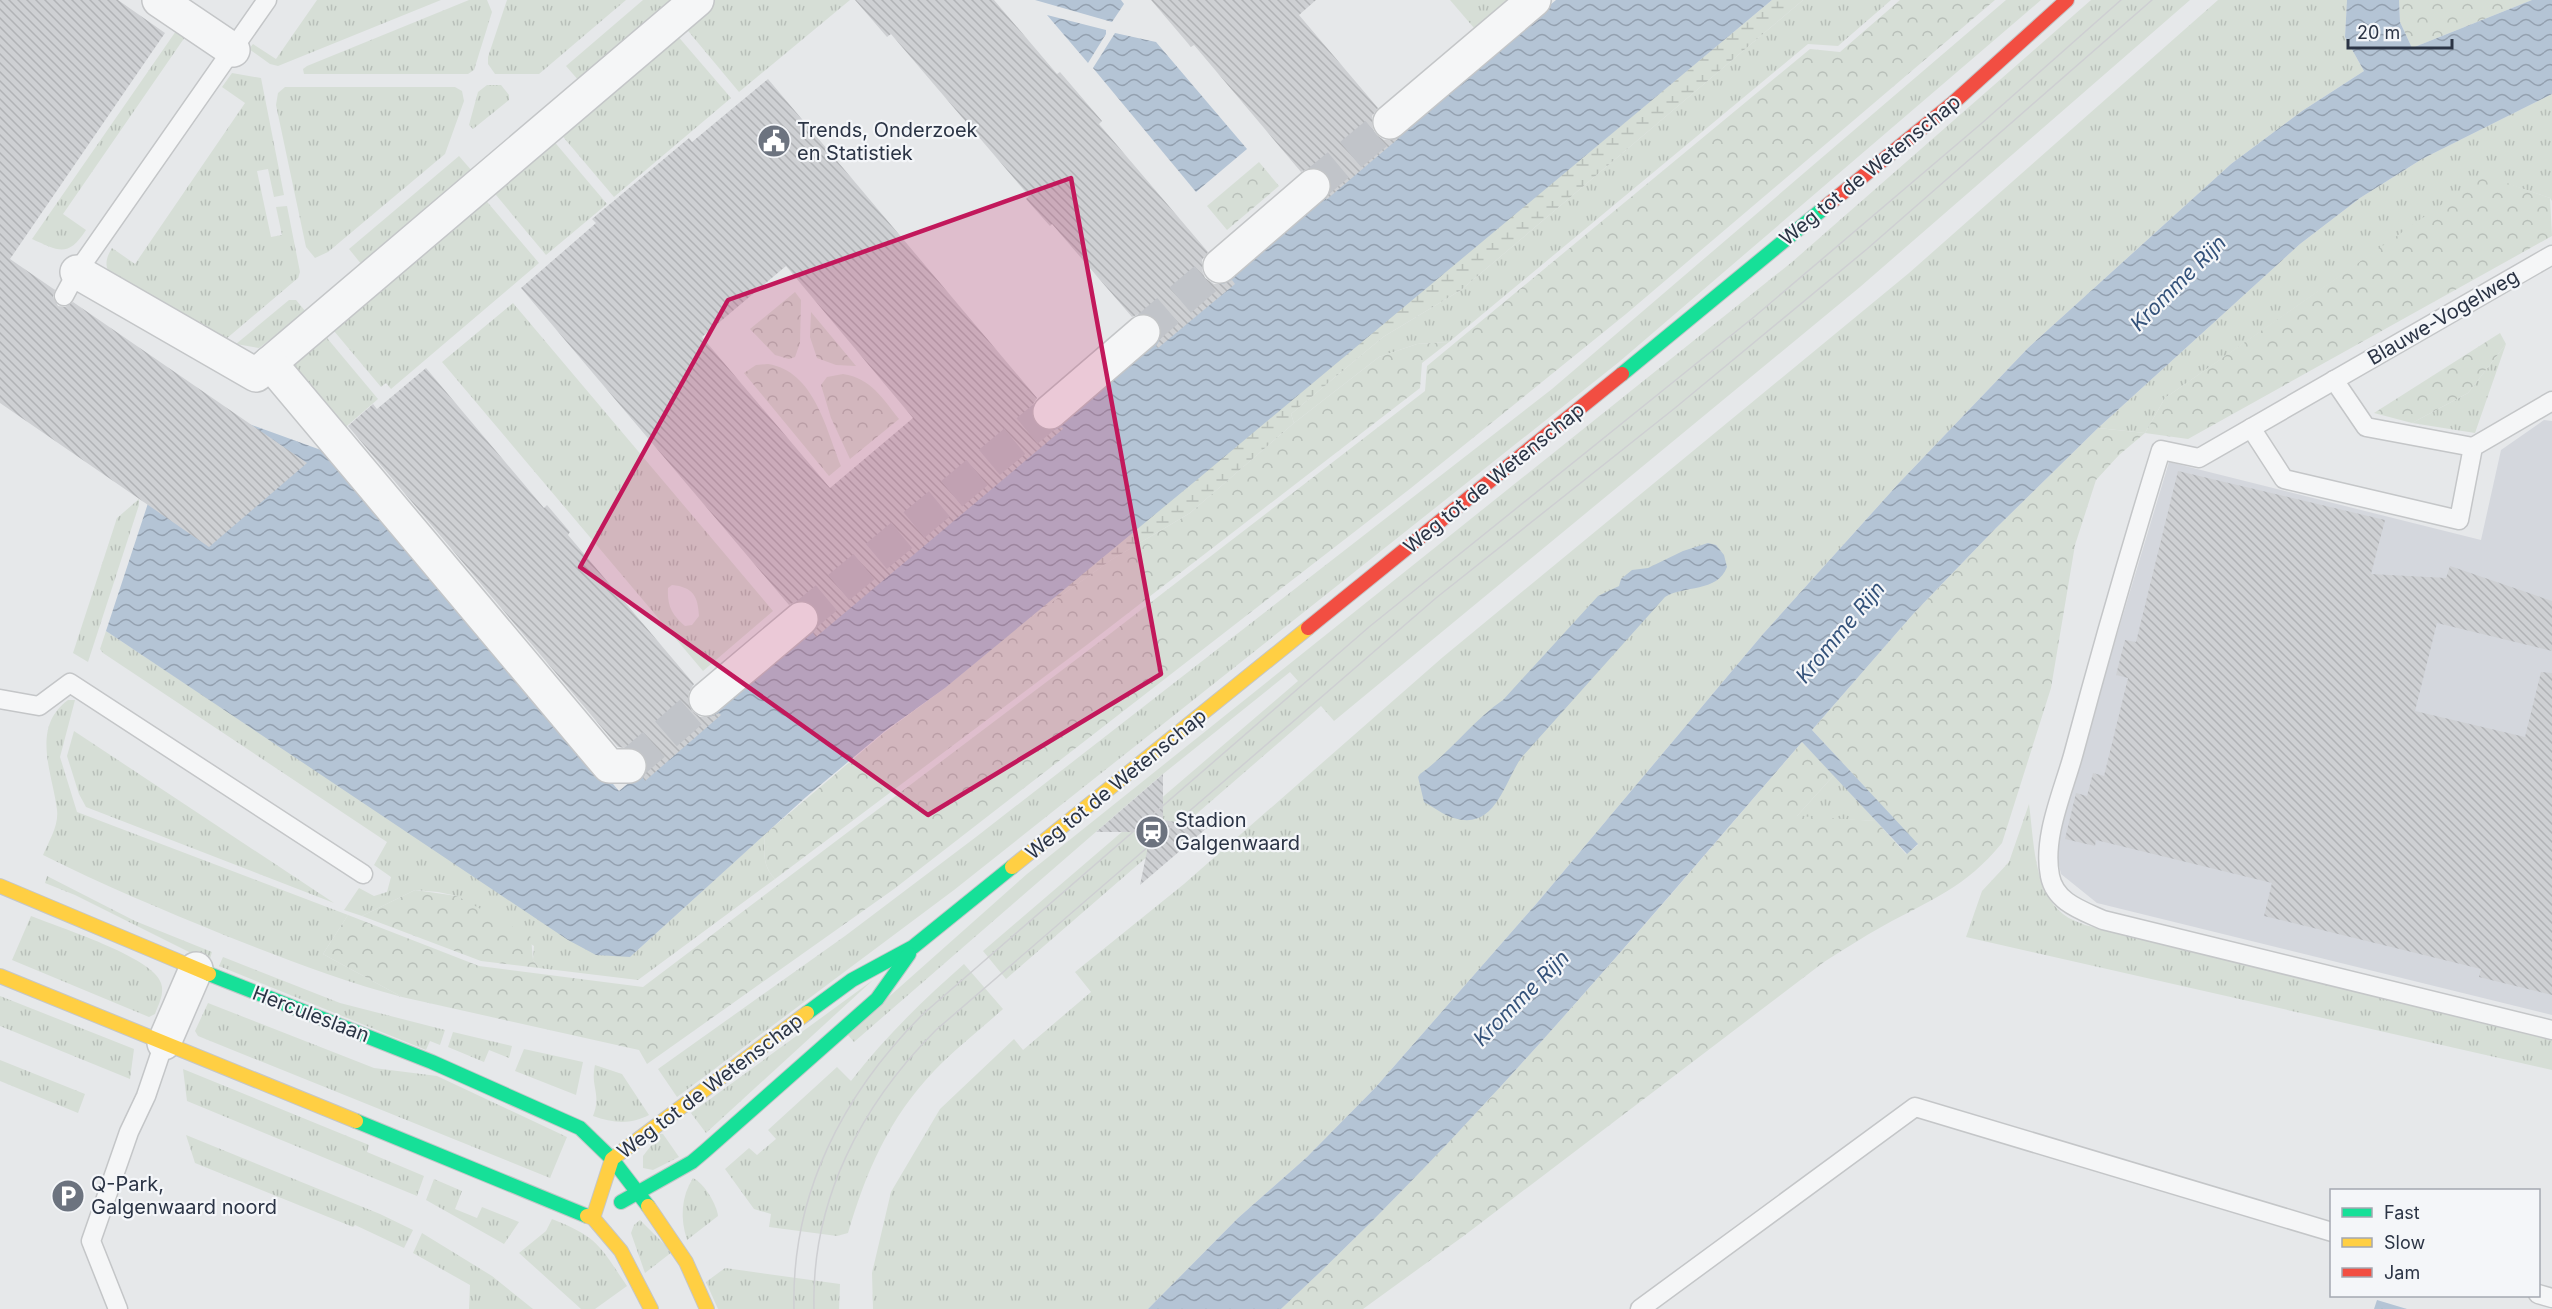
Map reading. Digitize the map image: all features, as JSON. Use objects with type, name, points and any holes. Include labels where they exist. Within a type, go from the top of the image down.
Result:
[{"type":"main road","name":"Weg tot de Wetenschap","points":[[593,1218],[612,1159],[662,1119],[852,980],[913,947],[1447,517],[1953,103],[2067,0]]},
{"type":"main road","name":"Herculeslaan","points":[[0,886],[196,969],[432,1062],[580,1128],[612,1159],[639,1192],[686,1262],[707,1309]]},
{"type":"main road","name":"Weg tot de Wetenschap","points":[[593,1218],[692,1162],[877,999],[913,947]]},
{"type":"main road","points":[[0,976],[593,1218],[621,1251],[651,1309]]},
{"type":"street","points":[[159,0],[233,50]]},
{"type":"street","points":[[71,284],[256,375],[698,0]]},
{"type":"street","points":[[1390,122],[1534,0]]},
{"type":"street","points":[[1220,266],[1313,186]]},
{"type":"street","points":[[1050,412],[1143,332]]},
{"type":"street","points":[[270,363],[609,766],[629,766]]},
{"type":"street","points":[[705,699],[801,619]]},
{"type":"street","points":[[164,1043],[196,969]]},
{"type":"lane","points":[[71,284],[267,0]]},
{"type":"lane","name":"Blauwe-Vogelweg","points":[[2552,255],[2199,458],[2161,450],[2105,638],[2050,839],[2050,875],[2055,892],[2073,906],[2103,920],[2552,1030]]},
{"type":"lane","points":[[2334,380],[2366,427],[2474,447],[2552,401]]},
{"type":"lane","points":[[2251,428],[2284,479],[2459,520],[2474,447]]},
{"type":"lane","points":[[0,699],[39,706],[70,684],[363,874]]},
{"type":"lane","points":[[118,1309],[91,1241],[129,1132],[146,1096],[164,1043]]},
{"type":"lane","points":[[1640,1309],[1915,1107],[2330,1232]]},
{"type":"highlighted area","points":[[1071,178],[1161,674],[928,815],[580,567],[728,300]]},
{"type":"shaded area","points":[[2544,420],[2552,421],[2552,1015],[2097,903],[2061,874],[2055,847],[2058,831],[2169,462],[2481,540],[2501,450]]},
{"type":"green space","points":[[317,0],[441,0],[278,66],[270,64],[249,49],[253,44],[276,59]]},
{"type":"green space","points":[[469,0],[487,0],[492,12],[474,70],[468,74],[304,74],[303,69],[307,66]]},
{"type":"green space","points":[[507,0],[626,0],[539,74],[495,74],[488,64],[488,57]]},
{"type":"green space","points":[[643,0],[675,0],[579,81],[566,66]]},
{"type":"green space","points":[[715,0],[850,0],[739,92],[684,26]]},
{"type":"green space","points":[[1450,0],[1522,0],[1480,35]]},
{"type":"green space","points":[[1772,0],[1803,0],[1461,290],[1383,337],[1291,414],[1294,423],[1190,513],[1111,560],[1024,622]]},
{"type":"green space","points":[[1803,0],[1891,0],[1838,46],[1808,44],[1449,342],[1417,344],[1379,357],[1294,423],[1291,414],[1383,337],[1461,290]]},
{"type":"green space","points":[[1900,0],[1995,0],[1626,314],[1411,488],[894,889],[647,1064],[639,1050],[402,997],[323,954],[348,915],[479,966],[643,987],[1102,640],[1425,391],[1427,366],[1810,49],[1840,52]]},
{"type":"green space","points":[[2006,0],[2041,0],[1619,362],[954,890],[677,1097],[658,1069],[845,936],[976,837],[1552,389]]},
{"type":"green space","points":[[2091,0],[2190,0],[1860,287],[1334,721],[1321,706],[1006,979],[983,951],[1298,681],[1290,672],[1158,778],[854,1042],[847,1034],[1027,874],[1792,262]]},
{"type":"green space","points":[[2218,0],[2347,0],[2345,37],[2364,71],[2302,111],[2231,164],[2028,348],[1899,483],[1763,634],[1537,903],[1375,1088],[1307,1157],[1238,1218],[1148,1309],[873,1309],[872,1273],[891,1192],[940,1109],[1014,1039],[1023,1050],[1091,992],[1075,972],[1184,884],[1443,657],[1909,273]]},
{"type":"green space","points":[[2399,0],[2532,0],[2412,48],[2400,22]]},
{"type":"green space","points":[[176,31],[185,37],[63,214],[86,230],[80,239],[74,245],[62,250],[32,239]]},
{"type":"green space","points":[[676,34],[731,98],[614,197],[559,132]]},
{"type":"green space","points":[[232,73],[261,78],[284,195],[274,197],[268,169],[257,171],[271,237],[282,235],[276,207],[287,206],[300,272],[298,278],[226,339],[113,280],[106,264],[112,248],[135,264],[245,103],[222,87]]},
{"type":"green space","points":[[487,85],[501,85],[509,95],[509,100],[473,129],[469,125],[478,92]]},
{"type":"green space","points":[[285,87],[455,87],[462,91],[464,101],[445,154],[328,252],[315,258],[306,247],[276,105],[278,93]]},
{"type":"green space","points":[[2552,94],[2552,201],[2550,198],[2484,176],[2165,398],[2145,433],[2098,428],[2300,244],[2360,198],[2422,159]]},
{"type":"green space","points":[[552,139],[607,204],[546,255],[491,189]]},
{"type":"green space","points":[[459,156],[472,171],[362,265],[349,249]]},
{"type":"green space","points":[[1259,162],[1279,186],[1227,230],[1207,206]]},
{"type":"green space","points":[[2484,175],[2550,198],[2552,236],[2188,439],[2145,433],[2165,398]]},
{"type":"green space","points":[[483,197],[539,263],[391,389],[386,383],[381,387],[329,325]]},
{"type":"green space","points":[[795,292],[801,300],[800,343],[795,357],[789,359],[775,355],[750,329]]},
{"type":"green space","points":[[289,300],[296,300],[306,312],[259,348],[236,344]]},
{"type":"green space","points":[[513,303],[773,611],[703,671],[442,362]],"holes":[[[672,585],[690,590],[696,598],[699,616],[692,625],[685,626],[677,618],[668,600],[668,588]]]},
{"type":"green space","points":[[811,312],[856,366],[836,365],[817,358],[810,337]]},
{"type":"green space","points":[[322,332],[378,399],[341,431],[295,368],[297,358]]},
{"type":"green space","points":[[2500,333],[2506,344],[2468,393],[2412,423],[2374,413]]},
{"type":"green space","points":[[1449,342],[1422,363],[1420,388],[1088,644],[775,879],[771,874],[765,858],[765,834],[885,732],[945,688],[1024,622],[1111,560],[1190,513],[1294,423],[1379,357],[1417,344]]},
{"type":"green space","points":[[2506,344],[2475,433],[2412,423],[2468,393]]},
{"type":"green space","points":[[768,364],[784,369],[797,378],[816,404],[841,466],[829,476],[744,373],[756,365]]},
{"type":"green space","points":[[843,374],[853,376],[869,385],[882,397],[899,419],[850,459],[831,418],[821,385],[827,377]]},
{"type":"green space","points":[[2098,428],[2145,433],[2119,455],[2096,480],[2075,545],[2051,688],[2002,843],[1988,858],[1975,871],[1947,891],[1824,962],[1465,1235],[1363,1309],[1281,1309],[1351,1242],[1484,1104],[1613,961],[1802,742],[1834,775],[1797,816],[1876,821],[1906,854],[1918,845],[1812,730],[1914,613],[1993,531]]},
{"type":"green space","points":[[139,499],[88,662],[73,653],[117,518]]},
{"type":"green space","points":[[106,631],[403,828],[630,957],[765,834],[766,863],[775,879],[638,980],[539,968],[533,960],[534,946],[457,896],[415,890],[362,916],[344,910],[359,888],[374,896],[387,892],[391,877],[374,865],[387,842],[103,653],[100,649]]},
{"type":"green space","points":[[68,700],[75,700],[60,757],[77,812],[348,915],[323,954],[402,997],[290,961],[224,935],[156,907],[43,855],[57,821],[47,738],[56,711]]},
{"type":"green space","points":[[74,731],[334,903],[86,807],[79,794],[67,756]]},
{"type":"green space","points":[[1834,775],[1876,821],[1796,817]]},
{"type":"green space","points":[[2029,804],[2040,878],[2053,904],[2071,919],[2085,925],[2552,1040],[2552,1070],[1966,937],[1982,891],[2009,862]]},
{"type":"green space","points":[[47,876],[135,921],[212,952],[209,962],[75,895],[45,883]]},
{"type":"green space","points":[[415,890],[457,896],[531,937],[533,960],[539,968],[481,961],[362,916]]},
{"type":"green space","points":[[31,916],[123,953],[154,973],[161,983],[162,991],[155,1014],[149,1017],[12,960]]},
{"type":"green space","points":[[223,957],[340,1003],[445,1030],[440,1045],[430,1041],[426,1050],[219,966]]},
{"type":"green space","points":[[964,964],[1003,1009],[942,1063],[904,1108],[871,1167],[848,1233],[837,1236],[769,1227],[771,1214],[754,1209],[725,1169],[749,1148],[757,1155],[776,1139],[768,1130],[837,1067],[851,1081],[905,1020]]},
{"type":"green space","points":[[873,980],[706,1133],[691,1113]]},
{"type":"green space","points":[[0,996],[134,1049],[130,1079],[0,1026]]},
{"type":"green space","points":[[208,1003],[374,1068],[437,1076],[567,1137],[550,1178],[198,1036],[195,1031]]},
{"type":"green space","points":[[453,1032],[512,1046],[509,1058],[489,1050],[484,1062],[448,1047]]},
{"type":"green space","points":[[524,1049],[583,1062],[576,1095],[515,1071]]},
{"type":"green space","points":[[0,1060],[85,1094],[78,1113],[0,1081]]},
{"type":"green space","points":[[595,1065],[622,1074],[649,1115],[621,1122],[593,1116],[596,1102]]},
{"type":"green space","points":[[183,1069],[369,1145],[367,1152],[424,1176],[417,1196],[187,1101]]},
{"type":"green space","points":[[660,1134],[663,1134],[679,1157],[653,1170],[643,1168],[643,1156]]},
{"type":"green space","points":[[186,1135],[380,1214],[413,1230],[404,1248],[355,1225],[353,1227],[195,1163]]},
{"type":"green space","points":[[693,1178],[709,1195],[718,1216],[687,1240],[683,1224],[683,1208],[686,1193]]},
{"type":"green space","points":[[434,1179],[462,1191],[455,1209],[477,1218],[482,1207],[519,1222],[504,1244],[426,1200]]},
{"type":"green space","points":[[552,1219],[580,1232],[597,1244],[627,1286],[595,1309],[581,1309],[519,1253],[546,1231]]},
{"type":"green space","points":[[640,1220],[672,1252],[645,1273],[631,1233],[634,1225]]},
{"type":"green space","points":[[422,1233],[492,1276],[533,1309],[469,1309],[470,1285],[413,1253]]},
{"type":"green space","points":[[725,1268],[840,1284],[839,1309],[718,1309],[706,1282]]},
{"type":"water","points":[[1035,0],[1121,0],[1124,4],[1112,22]]},
{"type":"water","points":[[1556,0],[1772,0],[945,688],[885,731],[806,797],[630,957],[596,955],[568,940],[106,631],[153,488],[235,419],[332,454],[619,791]]},
{"type":"water","name":"Kromme Rijn","points":[[2347,0],[2399,0],[2400,22],[2412,48],[2532,0],[2552,0],[2552,94],[2422,159],[2360,198],[2300,244],[2098,428],[1993,531],[1914,613],[1812,730],[1918,844],[1907,854],[1802,742],[1613,961],[1485,1104],[1419,1174],[1281,1309],[1148,1309],[1238,1218],[1307,1157],[1375,1088],[1537,903],[1763,634],[1899,483],[2028,348],[2231,164],[2302,111],[2364,71],[2345,37]]},
{"type":"water","points":[[1047,15],[1106,30],[1106,34],[1088,63]]},
{"type":"water","points":[[1115,33],[1156,42],[1247,149],[1196,192],[1093,68]]},
{"type":"water","points":[[1708,543],[1716,545],[1724,555],[1727,567],[1722,575],[1708,585],[1665,597],[1521,758],[1489,811],[1479,818],[1468,820],[1450,817],[1424,802],[1418,777],[1420,774],[1442,756],[1481,717],[1503,700],[1598,596],[1619,586],[1621,579],[1632,570],[1648,568],[1683,551]]},
{"type":"water","points":[[2377,1300],[2407,1309],[2374,1309]]},
{"type":"building","points":[[0,0],[118,0],[165,33],[10,259],[55,290],[53,297],[58,306],[65,307],[73,302],[307,463],[209,547],[0,403]]},
{"type":"building","points":[[855,0],[994,0],[1057,74],[1060,72],[1102,121],[1099,124],[1208,252],[1202,260],[1205,278],[1214,284],[1223,284],[1232,280],[1235,284],[1158,348],[1156,346],[1161,338],[1161,329],[1157,319],[1149,314],[1132,317],[1052,224],[1050,226],[1026,199],[1029,196],[891,34],[887,37]]},
{"type":"building","points":[[1151,0],[1316,0],[1299,15],[1378,108],[1372,116],[1375,134],[1384,140],[1399,138],[1326,200],[1331,183],[1327,173],[1319,168],[1310,168],[1301,172],[1194,45],[1191,47]]},
{"type":"building","points":[[768,79],[1037,398],[1032,406],[1035,424],[1044,430],[1062,427],[1063,429],[816,637],[813,633],[818,626],[819,616],[816,607],[807,601],[797,601],[789,605],[521,288],[596,223],[592,219],[689,138],[692,142]],"holes":[[[786,266],[913,418],[830,488],[702,337]]]},
{"type":"building","points":[[426,368],[544,508],[547,505],[570,532],[568,535],[694,684],[689,692],[688,702],[692,711],[700,717],[710,717],[719,713],[721,715],[645,781],[643,778],[648,767],[645,756],[638,750],[618,747],[348,426],[373,404],[377,409]]},
{"type":"building","points":[[2178,471],[2385,520],[2371,574],[2446,578],[2450,566],[2552,601],[2552,651],[2437,623],[2415,711],[2525,737],[2541,672],[2552,673],[2552,995],[2479,977],[2481,969],[2264,916],[2272,883],[2096,840],[2095,846],[2065,839],[2076,793],[2087,796],[2093,773],[2104,776],[2128,678],[2116,675],[2125,640],[2136,642]]},
{"type":"building","points":[[1163,774],[1163,820],[1208,827],[1140,885],[1151,832],[1096,832]]},
{"type":"tunnel","points":[[1313,186],[1390,122]]},
{"type":"tunnel","points":[[1143,332],[1220,266]]},
{"type":"tunnel","points":[[801,619],[1050,412]]},
{"type":"tunnel","points":[[629,766],[706,699]]},
{"type":"tram line","points":[[794,1309],[795,1267],[802,1226],[812,1186],[827,1148],[846,1112],[869,1078],[894,1045],[923,1014],[1369,627],[1754,317],[1982,123],[2121,0]]},
{"type":"tram line","points":[[814,1309],[815,1269],[821,1230],[846,1157],[885,1090],[936,1030],[1436,598],[1675,408],[1867,249],[2152,0]]},
{"type":"traffic: fast","points":[[1622,374],[1824,208]]},
{"type":"traffic: fast","points":[[807,1013],[852,980],[913,947],[1012,867]]},
{"type":"traffic: fast","points":[[621,1202],[692,1162],[705,1151],[877,999],[909,954]]},
{"type":"traffic: fast","points":[[209,974],[432,1062],[580,1128],[612,1159],[648,1206]]},
{"type":"traffic: fast","points":[[356,1121],[587,1216]]},
{"type":"traffic: slow","points":[[1012,867],[1308,628]]},
{"type":"traffic: slow","points":[[0,886],[209,974]]},
{"type":"traffic: slow","points":[[0,976],[356,1121]]},
{"type":"traffic: slow","points":[[593,1218],[612,1159],[807,1013]]},
{"type":"traffic: slow","points":[[648,1206],[686,1262],[707,1309]]},
{"type":"traffic: slow","points":[[587,1216],[593,1218],[621,1251],[651,1309]]},
{"type":"traffic: jam","points":[[1824,208],[1953,103],[2067,0]]},
{"type":"traffic: jam","points":[[1308,628],[1622,374]]},
{"type":"place","name":"Trends, Onderzoek en Statistiek","points":[[774,141]]},
{"type":"place","name":"Stadion Galgenwaard","points":[[1152,832]]},
{"type":"place","name":"Q-Park, Galgenwaard noord","points":[[68,1196]]}]
